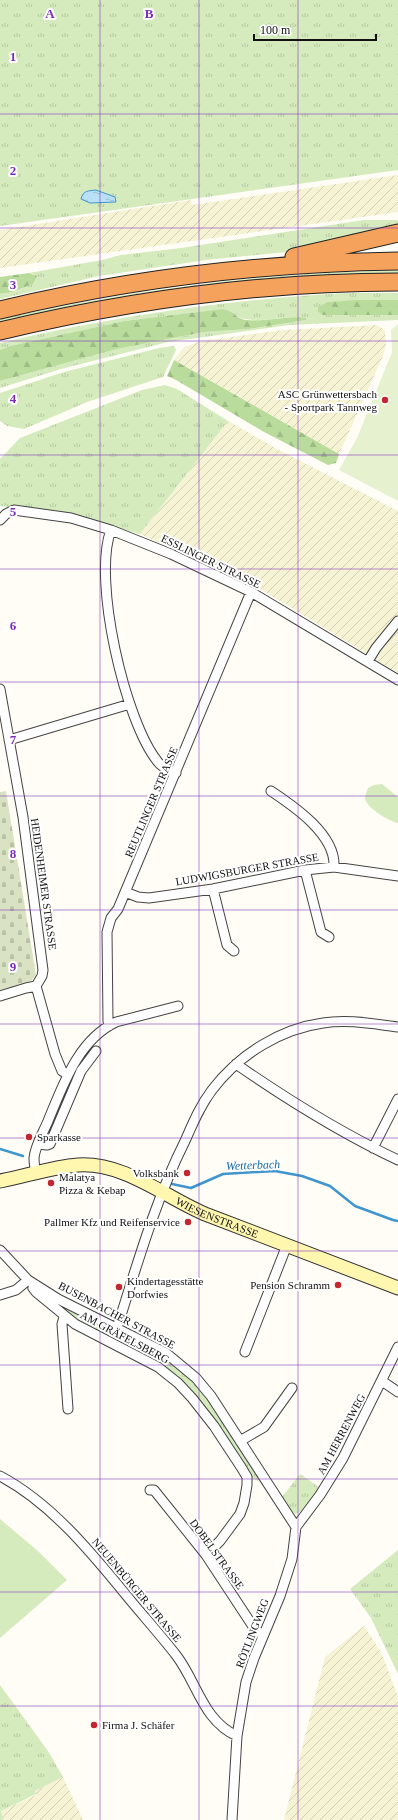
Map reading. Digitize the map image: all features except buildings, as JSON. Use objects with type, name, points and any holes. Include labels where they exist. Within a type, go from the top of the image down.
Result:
[{"type":"highway","points":[[252,267],[398,233]]},
{"type":"highway","points":[[0,310],[147,280],[252,267],[398,261]]},
{"type":"highway","points":[[0,332],[115,307],[196,295],[317,284],[398,282]]},
{"type":"main road","name":"WIESENSTRASSE","points":[[0,1181],[78,1165],[96,1166],[126,1174],[205,1214],[398,1288]]},
{"type":"street","name":"ESSLINGER STRASSE","points":[[0,520],[6,514],[14,510],[71,518],[111,530],[171,554],[251,592],[398,680]]},
{"type":"street","points":[[111,530],[107,541],[105,582],[113,647],[130,704],[147,746],[158,763],[176,773]]},
{"type":"street","name":"REUTLINGER STRASSE","points":[[109,1026],[107,932],[111,918],[118,909],[251,592]]},
{"type":"street","points":[[368,661],[376,648],[398,621]]},
{"type":"street","name":"HEIDENHEIMER STRASSE","points":[[0,688],[23,817],[43,970],[42,976],[36,986]]},
{"type":"street","points":[[9,740],[130,704]]},
{"type":"street","points":[[271,791],[289,803],[319,831],[329,845],[334,857],[334,867]]},
{"type":"street","name":"LUDWIGSBURGER STRASSE","points":[[125,892],[138,897],[149,898],[213,889],[304,870],[334,867],[398,876]]},
{"type":"street","points":[[304,870],[321,932],[329,937]]},
{"type":"street","points":[[213,889],[226,945],[234,951]]},
{"type":"street","points":[[0,996],[36,986],[57,1060],[62,1071],[68,1074]]},
{"type":"street","points":[[36,1174],[34,1159],[38,1144],[68,1074],[89,1044],[109,1026],[178,1006]]},
{"type":"street","points":[[117,1328],[162,1192],[202,1105],[213,1089],[236,1064],[251,1052],[271,1040],[317,1024],[346,1020],[398,1027]]},
{"type":"street","points":[[38,1144],[50,1144],[81,1071],[96,1051]]},
{"type":"street","points":[[236,1064],[310,1114],[398,1160]]},
{"type":"street","points":[[373,1148],[398,1099]]},
{"type":"street","points":[[246,1352],[287,1245]]},
{"type":"street","name":"BUSENBACHER STRASSE","points":[[0,1250],[32,1282],[58,1299],[166,1353],[196,1378],[211,1396],[296,1527]]},
{"type":"street","points":[[0,1295],[16,1290],[32,1282]]},
{"type":"street","name":"AM GRÄFELSBERG","points":[[32,1282],[33,1288],[36,1292],[74,1324],[158,1367],[178,1383],[214,1426],[241,1467],[246,1477],[247,1485],[244,1503],[240,1514],[220,1541],[206,1555]]},
{"type":"street","points":[[64,1317],[62,1324],[68,1409]]},
{"type":"street","name":"AM HERRENWEG","points":[[296,1527],[329,1482],[382,1381],[398,1347]]},
{"type":"street","points":[[382,1381],[398,1392]]},
{"type":"street","points":[[240,1441],[264,1426],[292,1388]]},
{"type":"street","name":"NEUENBÜRGER STRASSE","points":[[0,1476],[30,1495],[80,1541],[177,1656],[210,1713],[222,1727],[237,1736]]},
{"type":"street","name":"DOBELSTRASSE","points":[[150,1490],[154,1490],[206,1555],[256,1631],[263,1634]]},
{"type":"street","name":"RÖTLINGWEG","points":[[232,1820],[237,1736],[246,1682],[263,1634],[280,1596],[292,1559],[296,1527]]},
{"type":"shaded area","points":[[398,175],[398,212],[0,268],[0,230],[191,200],[192,205]]},
{"type":"shaded area","points":[[376,325],[382,328],[385,332],[386,344],[383,356],[339,454],[174,360],[184,347],[201,341],[284,330]]},
{"type":"shaded area","points":[[228,421],[279,450],[398,511],[398,673],[254,585],[140,534]]},
{"type":"shaded area","points":[[364,1626],[382,1654],[398,1697],[398,1820],[284,1820],[325,1657]]},
{"type":"shaded area","points":[[63,1777],[83,1820],[4,1820],[1,1811],[36,1795],[35,1791]]},
{"type":"green space","points":[[0,0],[398,0],[398,170],[0,226]]},
{"type":"green space","points":[[364,220],[398,220],[398,229],[307,250],[206,260],[99,276],[0,299],[0,294],[12,292],[33,284],[34,274],[29,273],[102,260],[121,255],[181,248]]},
{"type":"green space","points":[[398,270],[398,273],[298,277],[248,281],[148,293],[0,323],[0,319],[50,309],[99,300],[198,285],[297,275]]},
{"type":"green space","points":[[29,273],[37,276],[33,284],[12,292],[0,294],[0,277]]},
{"type":"green space","points":[[349,293],[398,293],[398,300],[327,302],[318,307],[318,312],[323,315],[398,315],[398,320],[289,325],[168,342],[61,369],[0,388],[0,381],[117,349],[204,332],[249,329],[306,320],[306,318],[293,317],[252,320],[242,318],[226,311],[217,310],[124,321],[10,346],[0,350],[0,343],[43,333],[173,310],[217,304]]},
{"type":"green space","points":[[398,300],[398,315],[323,315],[318,312],[318,307],[327,302]]},
{"type":"green space","points":[[223,309],[239,318],[247,320],[299,317],[306,318],[306,320],[249,329],[204,332],[117,349],[0,381],[0,350],[10,346],[124,321]]},
{"type":"green space","name":"ASC Grünwettersbach - Sportpark Tannweg","points":[[398,324],[398,501],[339,470],[357,438],[392,353],[391,330]]},
{"type":"green space","points":[[174,346],[176,350],[163,377],[87,402],[24,429],[7,426],[0,421],[0,393],[64,372],[159,348]]},
{"type":"green space","points":[[174,360],[339,454],[336,463],[328,465],[264,432],[167,376]]},
{"type":"green space","points":[[165,385],[177,389],[228,421],[140,534],[59,511],[0,506],[0,459],[20,438],[142,390]]},
{"type":"green space","points":[[382,784],[398,797],[398,823],[378,814],[366,802],[365,797],[368,788],[374,785]]},
{"type":"green space","points":[[6,791],[36,975],[31,981],[0,992],[0,792]]},
{"type":"green space","points":[[44,1295],[76,1314],[113,1331],[109,1339],[76,1322]]},
{"type":"green space","points":[[116,1332],[164,1358],[193,1383],[218,1414],[261,1479],[258,1481],[248,1476],[194,1395],[112,1341]]},
{"type":"green space","points":[[300,1474],[320,1488],[300,1512],[296,1514],[292,1512],[282,1497]]},
{"type":"green space","points":[[0,1519],[39,1552],[67,1580],[0,1638]]},
{"type":"green space","points":[[398,1550],[398,1674],[371,1618],[350,1589]]},
{"type":"green space","points":[[0,1685],[48,1751],[63,1777],[35,1791],[36,1794],[1,1811],[4,1820],[0,1820]]},
{"type":"water","points":[[96,190],[115,197],[116,202],[90,203],[81,199],[85,192]]},
{"type":"waterway","name":"Wetterbach","points":[[0,1149],[23,1156]]},
{"type":"waterway","name":"Wetterbach","points":[[172,1184],[191,1188],[223,1174],[275,1171],[302,1176],[330,1186],[355,1206],[398,1221]]},
{"type":"place","name":"ASC Grünwettersbach - Sportpark Tannweg","points":[[385,400]]},
{"type":"place","name":"Sparkasse","points":[[29,1137]]},
{"type":"place","name":"Volksbank","points":[[187,1173]]},
{"type":"place","name":"Malatya Pizza & Kebap","points":[[51,1183]]},
{"type":"place","name":"Pallmer Kfz und Reifenservice","points":[[188,1222]]},
{"type":"place","name":"Pension Schramm","points":[[338,1285]]},
{"type":"place","name":"Kindertagesstätte Dorfwies","points":[[119,1287]]},
{"type":"place","name":"Firma J. Schäfer","points":[[94,1725]]}]
